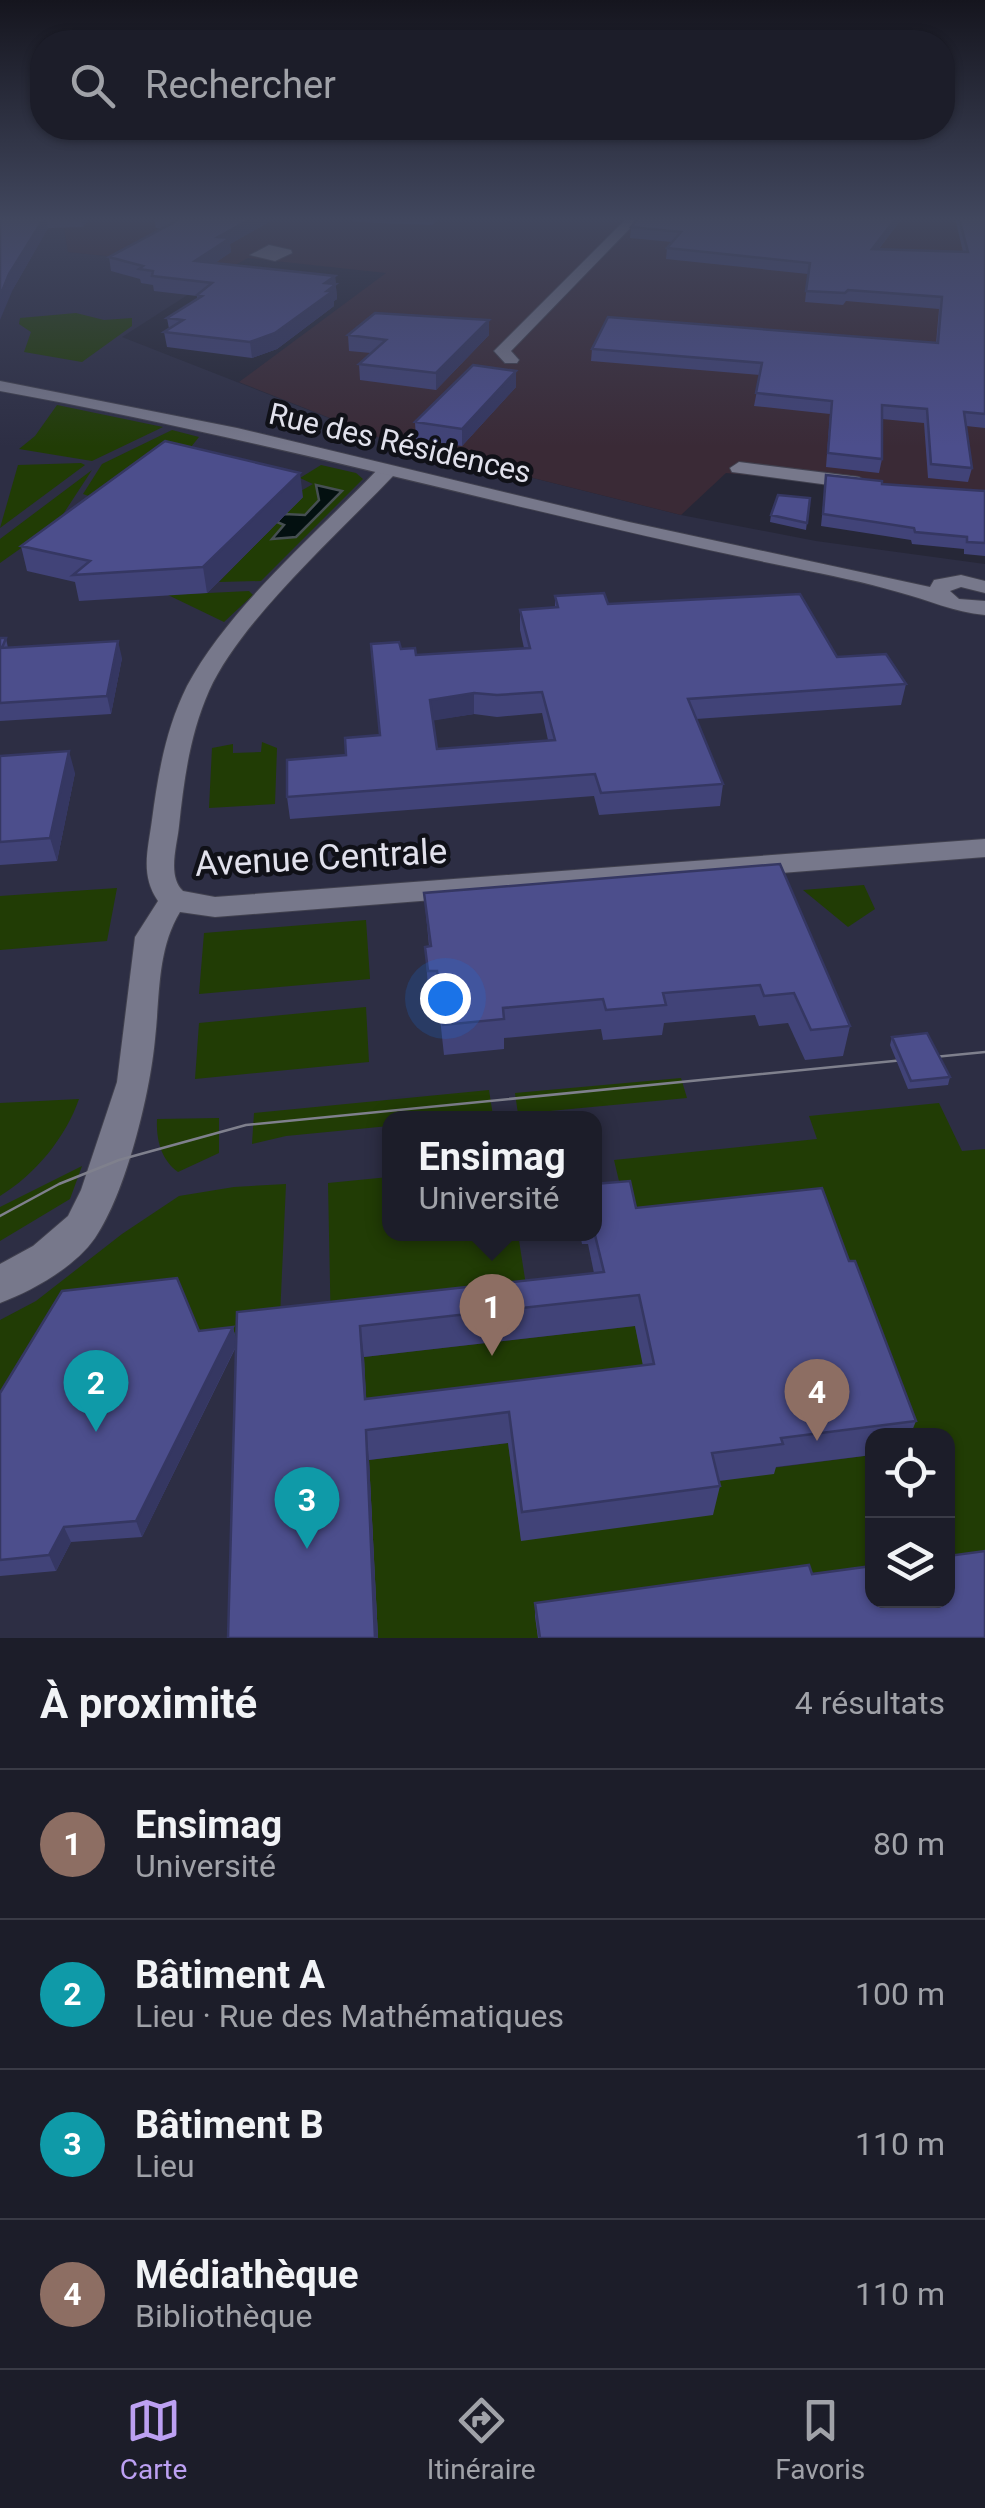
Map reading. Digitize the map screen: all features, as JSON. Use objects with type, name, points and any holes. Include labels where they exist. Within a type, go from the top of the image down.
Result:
[{"type":"street","points":[[511,360],[502,351],[558,294]]},
{"type":"street","name":"Rue des Résidences","points":[[0,386],[96,404],[785,562],[941,591]]},
{"type":"street","points":[[738,468],[874,484]]},
{"type":"street","name":"Avenue Centrale","points":[[388,471],[238,628],[217,654],[185,713],[173,756],[158,876],[162,890],[173,900],[192,906],[215,906],[985,848]]},
{"type":"street","points":[[982,612],[953,606],[941,591],[952,581],[983,585]]},
{"type":"street","points":[[0,1285],[47,1258],[81,1228],[99,1190],[134,1082],[150,937],[173,900]]},
{"type":"shaded area","points":[[0,294],[188,294],[122,337],[393,443],[681,515],[816,541],[985,564],[985,1638],[0,1638]]},
{"type":"shaded area","points":[[357,294],[985,294],[985,499],[726,473],[681,515],[393,443],[239,382]]},
{"type":"shaded area","points":[[316,485],[342,491],[296,537],[272,539],[284,525],[277,522],[284,514],[305,515],[319,500]]},
{"type":"green space","points":[[76,313],[104,320],[132,318],[132,326],[82,362],[24,352],[31,332],[19,324],[20,318]]},
{"type":"green space","points":[[57,405],[163,427],[92,461],[19,449],[35,436]]},
{"type":"green space","points":[[172,430],[199,437],[183,457],[112,504],[83,494],[102,464]]},
{"type":"green space","points":[[18,465],[85,465],[0,528]]},
{"type":"green space","points":[[321,465],[356,473],[363,479],[261,581],[219,582],[271,529],[278,502],[294,506],[300,499],[292,496],[313,484],[300,478]]},
{"type":"green space","points":[[92,470],[58,522],[0,563],[0,539]]},
{"type":"green space","points":[[249,591],[253,595],[224,622],[168,595]]},
{"type":"green space","points":[[262,742],[277,748],[275,804],[209,808],[212,748],[233,744],[233,753],[261,752]]},
{"type":"green space","points":[[864,885],[875,909],[848,927],[803,890]]},
{"type":"green space","points":[[117,888],[107,941],[0,950],[0,896]]},
{"type":"green space","points":[[366,920],[370,979],[199,994],[204,933]]},
{"type":"green space","points":[[366,1007],[369,1062],[195,1079],[199,1023]]},
{"type":"green space","points":[[681,1078],[687,1098],[518,1111],[515,1093]]},
{"type":"green space","points":[[489,1090],[492,1111],[382,1111],[382,1127],[286,1136],[252,1144],[254,1113]]},
{"type":"green space","points":[[79,1099],[48,1154],[0,1196],[0,1103]]},
{"type":"green space","points":[[939,1103],[962,1151],[985,1149],[985,1564],[955,1568],[955,1428],[888,1428],[633,1240],[614,1160],[817,1139],[809,1116]]},
{"type":"green space","points":[[219,1118],[219,1153],[178,1172],[172,1167],[161,1148],[157,1119]]},
{"type":"green space","points":[[82,1166],[70,1199],[0,1241],[0,1207]]},
{"type":"green space","points":[[382,1178],[382,1241],[519,1241],[530,1311],[331,1334],[328,1183]]},
{"type":"green space","points":[[286,1184],[279,1339],[204,1348],[0,1423],[0,1320],[36,1301],[122,1234],[179,1196]]},
{"type":"green space","points":[[635,1326],[650,1395],[368,1430],[338,1360]]},
{"type":"green space","points":[[508,1443],[521,1540],[705,1483],[773,1468],[865,1456],[865,1580],[535,1616],[538,1638],[378,1638],[369,1460]]},
{"type":"building","points":[[328,294],[275,333],[250,342],[164,332],[183,320],[167,318],[202,296],[197,295]]},
{"type":"building","points":[[908,294],[985,294],[985,414],[964,412],[972,468],[931,464],[927,409],[882,405],[882,459],[828,453],[832,401],[756,393],[762,363],[592,349],[608,317],[938,343],[942,297]]},
{"type":"building","points":[[375,313],[489,320],[436,373],[359,364],[386,340],[348,335]]},
{"type":"building","points":[[473,365],[516,371],[462,429],[415,422]]},
{"type":"building","points":[[165,441],[300,473],[203,567],[73,575],[90,561],[21,546]]},
{"type":"building","points":[[826,475],[882,484],[985,491],[985,543],[823,514]]},
{"type":"building","points":[[778,495],[810,498],[807,523],[771,515]]},
{"type":"building","points":[[604,593],[608,604],[800,594],[837,657],[886,654],[906,684],[688,699],[723,784],[601,793],[595,774],[287,797],[287,760],[346,755],[345,738],[380,735],[371,644],[399,642],[401,649],[415,648],[416,655],[530,648],[520,610],[558,607],[555,596]],"holes":[[[542,692],[555,740],[437,749],[430,700],[474,693]]]},
{"type":"building","points":[[0,638],[6,638],[2,648],[118,641],[107,696],[0,703]]},
{"type":"building","points":[[69,751],[50,838],[0,842],[0,756]]},
{"type":"building","points":[[780,864],[850,1026],[811,1030],[794,993],[764,996],[760,985],[663,993],[666,1005],[606,1010],[603,999],[503,1008],[504,1019],[443,1025],[437,971],[428,971],[425,947],[431,946],[424,893]]},
{"type":"building","points":[[927,1033],[950,1077],[911,1081],[892,1037]]},
{"type":"building","points":[[630,1181],[636,1208],[822,1188],[849,1261],[855,1261],[916,1421],[781,1438],[783,1444],[712,1453],[720,1486],[522,1512],[509,1412],[366,1430],[375,1638],[228,1638],[237,1312],[604,1272],[596,1241],[602,1241],[602,1183]],"holes":[[[639,1295],[654,1364],[365,1399],[360,1326]]]},
{"type":"building","points":[[177,1278],[199,1331],[233,1327],[136,1521],[64,1527],[49,1555],[0,1560],[0,1393],[62,1291]]},
{"type":"building","points":[[985,1551],[985,1638],[540,1638],[535,1603],[809,1565],[812,1574],[865,1567],[865,1608],[955,1608],[955,1555]]},
{"type":"tram line","points":[[388,1111],[985,1052]]},
{"type":"tram line","points":[[0,1216],[59,1184],[119,1160],[246,1125],[382,1112]]},
{"type":"place","name":"Ensimag","points":[[492,1356]]},
{"type":"place","name":"Bâtiment A","points":[[96,1432]]},
{"type":"place","name":"Médiathèque","points":[[817,1441]]},
{"type":"place","name":"Bâtiment B","points":[[307,1549]]}]
